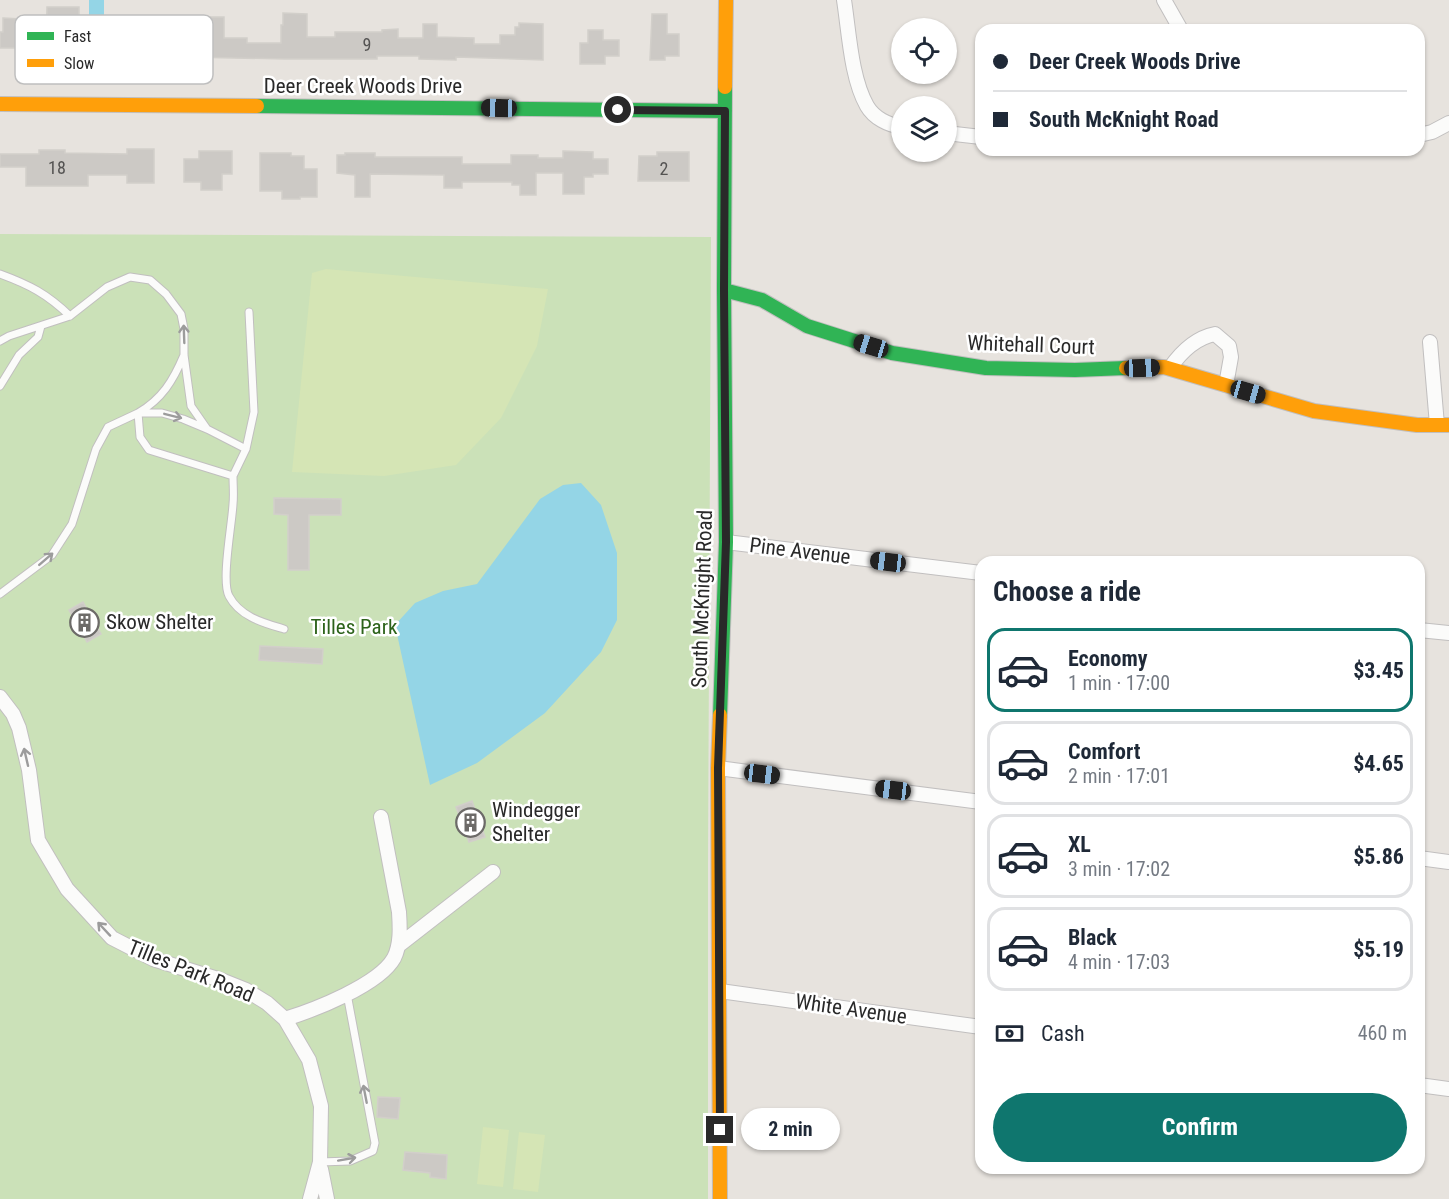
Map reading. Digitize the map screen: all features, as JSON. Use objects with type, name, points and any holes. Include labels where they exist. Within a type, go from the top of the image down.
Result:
[{"type":"street","name":"South McKnight Road","points":[[720,1199],[718,768],[726,542],[724,290],[726,0]]},
{"type":"street","points":[[844,0],[856,78],[867,105],[874,115],[891,126]]},
{"type":"street","points":[[1164,0],[1178,24]]},
{"type":"street","name":"Deer Creek Woods Drive","points":[[0,104],[725,111]]},
{"type":"street","points":[[1425,134],[1449,123]]},
{"type":"street","points":[[957,134],[975,136]]},
{"type":"street","name":"Whitehall Court","points":[[724,290],[762,300],[807,326],[892,353],[986,368],[1075,370],[1164,367],[1314,411],[1417,425],[1443,425],[1430,342]]},
{"type":"street","points":[[1170,368],[1177,357],[1194,342],[1215,334],[1229,346],[1231,357],[1226,385]]},
{"type":"street","name":"Pine Avenue","points":[[726,542],[975,572]]},
{"type":"street","points":[[1425,631],[1449,633]]},
{"type":"street","name":"Tilles Park Road","points":[[0,697],[13,714],[19,728],[29,770],[38,840],[67,889],[112,938],[153,959],[246,990],[267,1003],[285,1019],[309,1060],[321,1106],[320,1162],[310,1199]]},
{"type":"street","points":[[718,768],[975,801]]},
{"type":"street","points":[[285,1019],[355,990],[383,972],[394,958],[398,946],[399,912],[381,817]]},
{"type":"street","points":[[1425,859],[1449,862]]},
{"type":"street","points":[[398,946],[494,872]]},
{"type":"street","name":"White Avenue","points":[[720,991],[975,1026]]},
{"type":"street","points":[[1425,1086],[1449,1089]]},
{"type":"street","points":[[320,1162],[327,1199]]},
{"type":"lane","points":[[0,274],[20,281],[46,295],[70,316]]},
{"type":"lane","points":[[0,341],[70,316],[108,287],[130,277],[150,280],[166,294],[181,314],[191,406],[207,429]]},
{"type":"lane","points":[[249,312],[254,412],[246,449],[233,476],[226,583],[229,596],[241,610],[261,622],[284,629]]},
{"type":"lane","points":[[0,386],[19,355],[38,337],[41,326]]},
{"type":"lane","points":[[0,594],[52,555],[72,524],[96,449],[108,427],[148,408],[174,378],[184,355]]},
{"type":"lane","points":[[138,413],[172,415],[207,429],[246,449]]},
{"type":"lane","points":[[138,413],[141,437],[149,450],[233,476]]},
{"type":"lane","points":[[320,1162],[350,1161],[373,1151],[375,1143],[346,994]]},
{"type":"green space","name":"Tilles Park","points":[[0,234],[711,237],[708,1199],[0,1199]]},
{"type":"green space","points":[[326,269],[548,289],[537,346],[501,418],[456,465],[384,476],[292,472],[312,273]]},
{"type":"green space","points":[[483,1127],[509,1130],[503,1187],[477,1184]]},
{"type":"green space","points":[[519,1132],[545,1135],[538,1192],[513,1189]]},
{"type":"water","points":[[89,0],[104,0],[104,15],[89,15]]},
{"type":"water","points":[[581,483],[601,505],[617,553],[617,620],[601,652],[545,713],[477,763],[430,785],[395,625],[415,603],[443,591],[477,584],[540,499],[563,485]]},
{"type":"building","points":[[47,7],[79,7],[79,15],[47,15]]},
{"type":"building","points":[[283,13],[307,14],[307,37],[335,37],[335,32],[382,32],[382,30],[398,29],[398,38],[423,38],[423,24],[437,24],[437,37],[474,38],[474,44],[500,44],[500,35],[515,35],[515,27],[519,27],[519,23],[543,24],[543,60],[456,57],[456,60],[419,59],[419,56],[377,56],[377,59],[213,57],[213,17],[224,17],[224,38],[247,38],[247,43],[281,43]]},
{"type":"building","points":[[652,14],[667,14],[667,34],[679,34],[679,56],[665,56],[665,60],[650,60]]},
{"type":"building","points":[[3,18],[15,19],[15,48],[0,48],[0,32],[3,32]]},
{"type":"building","points":[[588,30],[603,30],[603,40],[619,40],[619,56],[605,56],[605,64],[580,64],[580,43],[588,43]]},
{"type":"building","points":[[127,149],[154,149],[154,183],[127,183],[127,175],[88,175],[88,186],[26,186],[26,167],[0,167],[0,154],[39,154],[39,150],[65,150],[65,153],[127,154]]},
{"type":"building","points":[[199,151],[232,151],[232,174],[222,174],[222,190],[201,190],[201,182],[184,182],[184,159],[199,159]]},
{"type":"building","points":[[563,151],[593,152],[593,159],[608,159],[608,174],[593,174],[593,177],[584,177],[584,194],[563,194],[563,173],[536,173],[536,195],[520,195],[520,185],[512,185],[512,182],[462,182],[462,188],[444,188],[444,175],[370,174],[370,197],[355,197],[355,175],[337,173],[337,155],[345,155],[345,153],[375,153],[375,157],[462,157],[462,164],[511,164],[511,155],[563,158]]},
{"type":"building","points":[[657,152],[689,152],[689,181],[638,181],[639,156],[657,156]]},
{"type":"building","points":[[260,153],[291,153],[291,156],[304,156],[304,169],[317,169],[317,197],[282,199],[282,191],[260,191]]},
{"type":"building","points":[[274,498],[341,499],[341,515],[309,515],[309,570],[288,570],[288,515],[274,514]]},
{"type":"building","name":"Skow Shelter","points":[[83,602],[101,634],[87,642],[69,610]]},
{"type":"building","points":[[260,646],[323,649],[322,664],[259,660]]},
{"type":"building","name":"Windegger Shelter","points":[[472,801],[485,837],[469,842],[456,807]]},
{"type":"building","points":[[378,1097],[400,1098],[398,1119],[377,1117]]},
{"type":"building","points":[[405,1152],[447,1155],[446,1179],[430,1177],[430,1173],[403,1170]]},
{"type":"traffic: fast","points":[[720,715],[726,542],[725,87]]},
{"type":"traffic: fast","points":[[257,106],[725,111]]},
{"type":"traffic: fast","points":[[724,290],[762,300],[807,326],[892,353],[986,368],[1075,370],[1126,368]]},
{"type":"traffic: slow","points":[[725,87],[726,0]]},
{"type":"traffic: slow","points":[[0,104],[257,106]]},
{"type":"traffic: slow","points":[[1126,368],[1164,367],[1314,411],[1417,425],[1449,425]]},
{"type":"traffic: slow","points":[[720,715],[718,768],[720,1199]]},
{"type":"place","name":"Skow Shelter","points":[[85,622]]},
{"type":"place","name":"Windegger Shelter","points":[[471,822]]},
{"type":"route","points":[[618,110],[725,111],[726,542],[718,768],[720,1130]]}]
